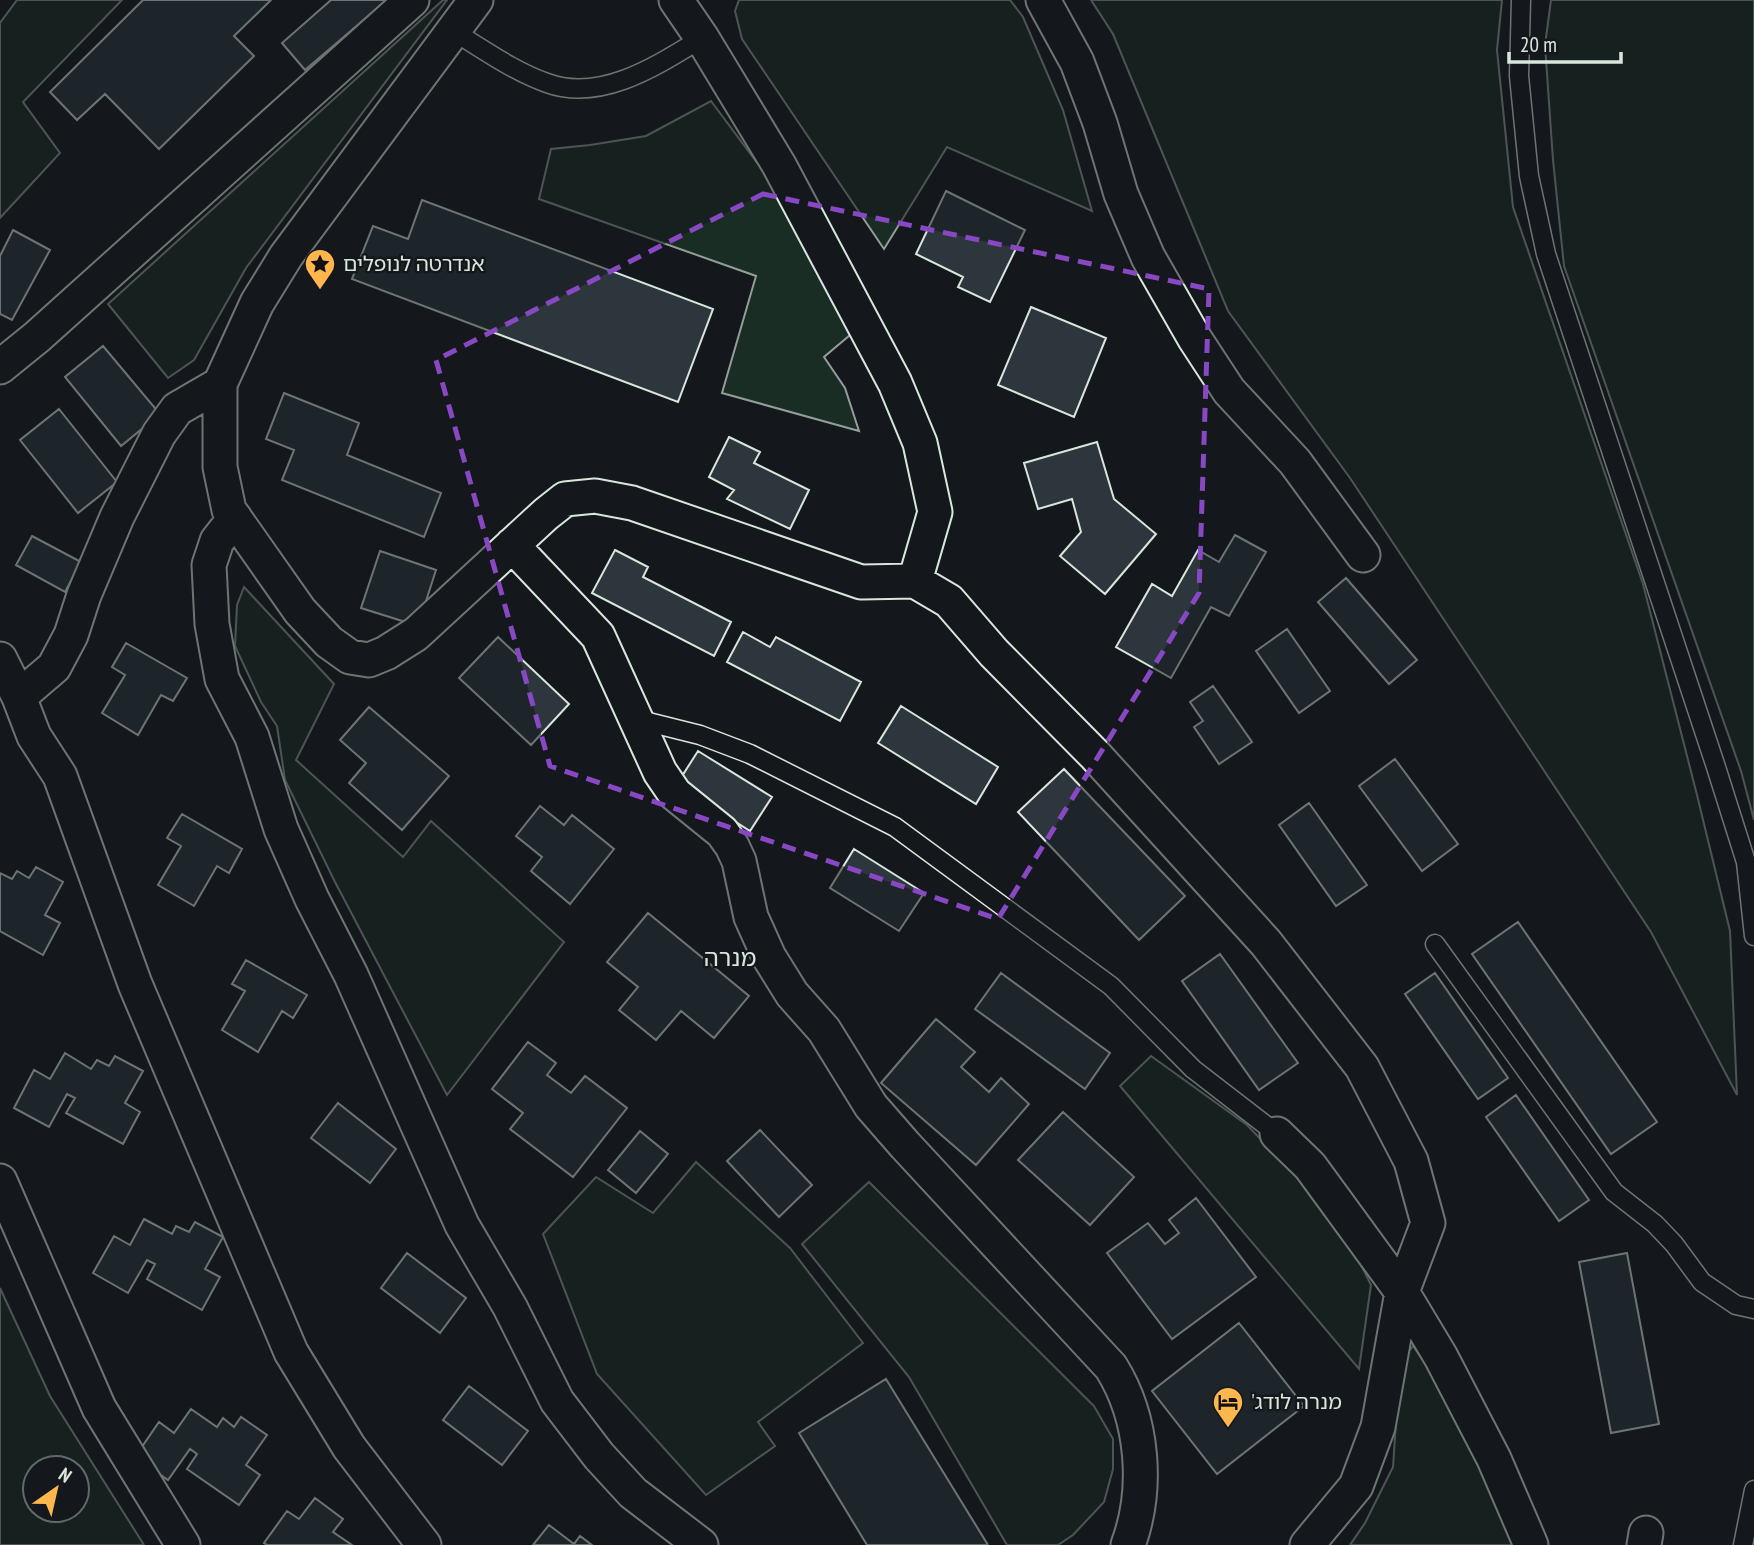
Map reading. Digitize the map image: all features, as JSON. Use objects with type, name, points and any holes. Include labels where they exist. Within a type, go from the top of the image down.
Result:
[{"type":"street","points":[[0,367],[37,337],[412,0]]},
{"type":"street","points":[[476,0],[286,256],[241,333],[220,384],[220,467],[229,510],[300,611],[329,642],[349,657],[369,660],[386,653],[416,634],[565,499],[595,496],[632,503],[861,582],[915,581],[949,601],[994,653],[1095,755],[1266,943],[1362,1067],[1411,1161],[1428,1223],[1402,1292],[1378,1427],[1356,1486],[1307,1545]]},
{"type":"street","points":[[676,0],[779,165],[895,383],[920,443],[936,512],[915,581]]},
{"type":"street","points":[[1043,0],[1077,62],[1100,123],[1121,194],[1148,257],[1195,339],[1229,391],[1295,462],[1363,555]]},
{"type":"street","points":[[19,697],[54,667],[71,635],[84,595],[117,517],[159,434],[177,409],[220,384]]},
{"type":"street","points":[[235,517],[217,541],[209,565],[212,624],[222,679],[252,737],[281,829],[312,899],[351,975],[462,1226],[510,1307],[556,1401],[599,1456],[633,1493],[671,1545]]},
{"type":"street","points":[[512,545],[598,636],[660,772],[675,794],[722,832],[732,846],[739,861],[751,917],[769,957],[792,994],[824,1031],[871,1106],[1111,1367],[1123,1386],[1133,1419],[1140,1458],[1138,1498],[1128,1545]]},
{"type":"street","points":[[0,659],[34,736],[60,776],[135,984],[291,1352],[349,1447],[424,1545]]},
{"type":"street","points":[[1277,1134],[1310,1166],[1402,1292],[1441,1357],[1482,1436],[1531,1545]]},
{"type":"street","points":[[0,1181],[99,1408],[183,1545]]},
{"type":"street","points":[[633,1493],[701,1545]]},
{"type":"lane","points":[[1521,0],[1520,88],[1530,176],[1546,254],[1716,764],[1746,862],[1754,936]]},
{"type":"lane","points":[[453,30],[523,73],[550,85],[585,88],[619,81],[650,70],[702,38]]},
{"type":"lane","points":[[636,719],[701,735],[750,754],[895,827],[1111,986],[1193,1069],[1277,1134]]},
{"type":"lane","points":[[1435,944],[1614,1192],[1655,1224],[1674,1244],[1702,1283],[1736,1305],[1754,1309]]},
{"type":"lane","points":[[1744,1545],[1754,1490]]},
{"type":"highlighted area","points":[[763,194],[1209,289],[1199,593],[998,919],[550,766],[436,360]]},
{"type":"green space","points":[[17,0],[122,0],[23,102],[60,153],[0,218],[0,23]]},
{"type":"green space","points":[[443,0],[447,0],[246,268],[194,360],[168,378],[108,304]]},
{"type":"green space","points":[[739,0],[1010,0],[1023,17],[1063,110],[1092,211],[947,147],[884,249],[742,39],[735,11]]},
{"type":"green space","points":[[1091,0],[1502,0],[1497,50],[1513,207],[1643,584],[1697,795],[1730,931],[1737,1095],[1651,932],[1350,478],[1228,311],[1113,34]]},
{"type":"green space","points":[[1551,0],[1754,0],[1754,820],[1741,771],[1564,266],[1545,45]]},
{"type":"green space","points":[[711,101],[770,180],[856,330],[824,357],[845,388],[859,431],[722,393],[756,276],[539,199],[551,149],[646,136]]},
{"type":"green space","points":[[244,587],[334,684],[296,760],[403,857],[431,821],[564,942],[447,1095],[335,882],[285,780],[277,726],[261,702],[235,646],[237,605]]},
{"type":"green space","points":[[1151,1056],[1247,1125],[1323,1204],[1352,1247],[1371,1285],[1359,1369],[1120,1086]]},
{"type":"green space","points":[[696,1162],[790,1248],[863,1343],[758,1422],[775,1446],[706,1495],[597,1374],[543,1234],[596,1177],[653,1213]]},
{"type":"green space","points":[[869,1182],[1094,1406],[1113,1439],[1113,1469],[1104,1502],[1073,1535],[1058,1545],[1007,1545],[909,1377],[802,1244]]},
{"type":"green space","points":[[0,1288],[50,1396],[87,1454],[21,1454],[21,1524],[91,1524],[91,1461],[144,1545],[0,1545]]},
{"type":"green space","points":[[1413,1346],[1457,1408],[1513,1545],[1350,1545],[1365,1523],[1393,1467],[1400,1362]]},
{"type":"building","points":[[143,0],[271,0],[234,36],[254,56],[159,149],[105,94],[77,120],[50,92]]},
{"type":"building","points":[[331,0],[387,0],[305,70],[282,43]]},
{"type":"building","points":[[946,191],[1025,230],[990,302],[958,287],[963,277],[916,254]]},
{"type":"building","points":[[422,200],[713,309],[678,402],[352,279],[373,226],[408,239]]},
{"type":"building","points":[[13,230],[50,250],[12,320],[0,314],[0,256]]},
{"type":"building","points":[[1031,307],[1106,338],[1074,417],[998,385]]},
{"type":"building","points":[[103,346],[160,414],[121,446],[65,377]]},
{"type":"building","points":[[284,393],[359,423],[347,455],[441,493],[424,537],[282,480],[294,450],[266,439]]},
{"type":"building","points":[[59,409],[117,482],[78,513],[20,440]]},
{"type":"building","points":[[729,437],[760,452],[754,463],[809,490],[790,529],[727,499],[734,490],[709,477]]},
{"type":"building","points":[[1097,442],[1114,499],[1156,534],[1105,594],[1060,556],[1081,532],[1072,499],[1038,509],[1024,463]]},
{"type":"building","points":[[1235,535],[1266,552],[1229,616],[1211,607],[1171,678],[1116,647],[1152,584],[1172,596],[1198,550],[1219,562]]},
{"type":"building","points":[[32,536],[81,562],[65,592],[16,565]]},
{"type":"building","points":[[615,550],[648,567],[643,577],[731,622],[714,656],[592,593]]},
{"type":"building","points":[[380,551],[436,570],[418,626],[361,608]]},
{"type":"building","points":[[1346,578],[1417,660],[1389,684],[1318,602]]},
{"type":"building","points":[[1287,629],[1330,691],[1299,713],[1256,651]]},
{"type":"building","points":[[743,632],[770,647],[776,637],[861,682],[840,721],[727,662]]},
{"type":"building","points":[[498,637],[569,704],[531,745],[459,678]]},
{"type":"building","points":[[126,643],[187,678],[173,701],[161,695],[138,735],[102,713],[125,675],[112,667]]},
{"type":"building","points":[[1213,686],[1252,742],[1219,764],[1194,727],[1203,721],[1190,702]]},
{"type":"building","points":[[901,706],[998,767],[976,804],[878,743]]},
{"type":"building","points":[[369,707],[449,776],[402,830],[349,783],[366,763],[340,740]]},
{"type":"building","points":[[698,751],[772,797],[750,831],[677,784]]},
{"type":"building","points":[[1395,759],[1458,844],[1422,871],[1359,786]]},
{"type":"building","points":[[1064,769],[1185,896],[1139,940],[1018,812]]},
{"type":"building","points":[[1309,803],[1367,885],[1336,906],[1279,825]]},
{"type":"building","points":[[540,806],[564,825],[572,815],[614,849],[570,904],[531,871],[542,857],[516,836]]},
{"type":"building","points":[[182,814],[242,849],[229,873],[217,866],[194,906],[158,885],[181,846],[167,838]]},
{"type":"building","points":[[854,849],[924,893],[899,931],[830,888]]},
{"type":"building","points":[[36,867],[63,882],[45,915],[60,923],[43,955],[0,931],[0,873],[12,879],[17,871],[29,878]]},
{"type":"building","points":[[648,913],[749,996],[714,1038],[681,1011],[656,1040],[619,1010],[638,987],[607,962]]},
{"type":"building","points":[[1518,922],[1657,1122],[1611,1154],[1472,954]]},
{"type":"building","points":[[1220,954],[1298,1063],[1259,1090],[1182,981]]},
{"type":"building","points":[[246,960],[307,995],[293,1018],[282,1011],[258,1052],[222,1030],[245,991],[232,984]]},
{"type":"building","points":[[1001,973],[1110,1053],[1085,1089],[975,1009]]},
{"type":"building","points":[[1435,973],[1508,1078],[1478,1099],[1405,994]]},
{"type":"building","points":[[936,1019],[975,1052],[961,1067],[989,1092],[1001,1078],[1029,1104],[976,1165],[881,1083]]},
{"type":"building","points":[[528,1042],[556,1063],[547,1075],[571,1093],[585,1076],[627,1108],[573,1177],[510,1129],[523,1113],[492,1089]]},
{"type":"building","points":[[65,1053],[91,1069],[97,1060],[109,1066],[115,1056],[143,1071],[125,1103],[140,1112],[123,1144],[66,1113],[75,1098],[67,1094],[49,1127],[14,1108],[34,1070],[50,1079]]},
{"type":"building","points":[[1516,1095],[1589,1200],[1559,1221],[1486,1117]]},
{"type":"building","points":[[338,1103],[396,1149],[370,1183],[311,1138]]},
{"type":"building","points":[[1063,1112],[1134,1177],[1090,1225],[1018,1160]]},
{"type":"building","points":[[760,1130],[812,1185],[779,1217],[727,1161]]},
{"type":"building","points":[[640,1131],[668,1154],[636,1193],[608,1170]]},
{"type":"building","points":[[1196,1198],[1256,1277],[1172,1339],[1107,1253],[1148,1223],[1165,1244],[1179,1233],[1169,1220]]},
{"type":"building","points":[[144,1219],[172,1234],[176,1226],[189,1232],[195,1222],[223,1237],[205,1269],[220,1277],[202,1310],[147,1279],[155,1264],[147,1260],[128,1293],[93,1273],[114,1236],[130,1245]]},
{"type":"building","points":[[407,1253],[466,1298],[440,1333],[381,1288]]},
{"type":"building","points":[[1627,1253],[1659,1424],[1611,1433],[1579,1262]]},
{"type":"building","points":[[1239,1323],[1304,1406],[1217,1474],[1152,1391]]},
{"type":"building","points":[[886,1379],[988,1545],[867,1545],[799,1433]]},
{"type":"building","points":[[469,1386],[528,1431],[502,1465],[443,1420]]},
{"type":"building","points":[[191,1409],[217,1427],[223,1418],[234,1427],[241,1417],[267,1435],[246,1465],[260,1475],[239,1505],[187,1469],[197,1454],[190,1449],[168,1480],[135,1457],[159,1422],[174,1433]]},
{"type":"building","points":[[315,1498],[343,1519],[333,1532],[352,1545],[264,1543],[287,1511],[299,1519]]},
{"type":"building","points":[[549,1525],[574,1544],[580,1536],[592,1545],[533,1545]]},
{"type":"place","name":"אנדרטה לנופלים","points":[[320,291]]},
{"type":"place","name":"'מנרה לודג","points":[[1228,1429]]},
{"type":"district","name":"מנרה","points":[[730,958]]}]
